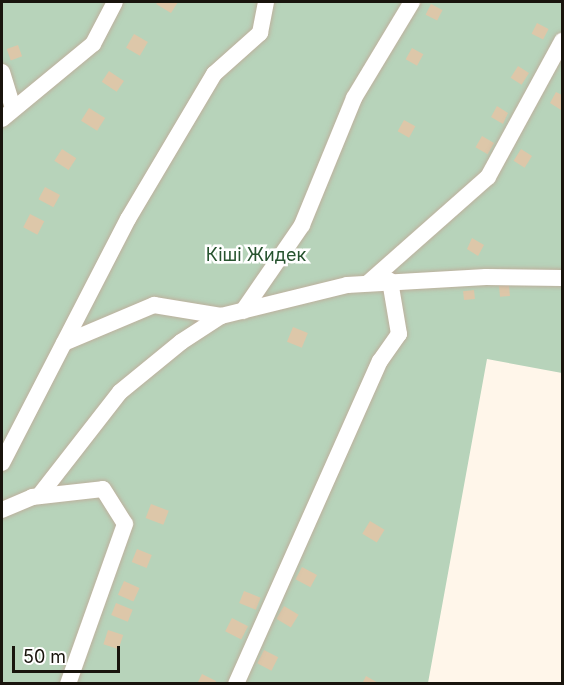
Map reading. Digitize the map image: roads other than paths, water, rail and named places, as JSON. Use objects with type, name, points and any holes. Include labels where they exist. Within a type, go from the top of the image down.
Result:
[{"type":"street","points":[[8,113],[93,44],[115,2]]},
{"type":"street","points":[[2,463],[128,219],[214,74],[260,33],[266,2]]},
{"type":"street","points":[[243,310],[302,225],[354,98],[412,2]]},
{"type":"street","points":[[368,283],[488,177],[562,40]]},
{"type":"street","points":[[2,72],[8,113]]},
{"type":"street","points":[[39,496],[120,392],[181,342],[221,316],[368,283],[562,278]]},
{"type":"street","points":[[236,684],[380,361],[399,334],[390,281]]},
{"type":"street","points":[[64,343],[154,305],[221,316]]},
{"type":"street","points":[[2,510],[39,496],[104,489],[125,524],[68,684]]},
{"type":"park label","name":"Кіші Жидек","points":[[256,255]]}]
